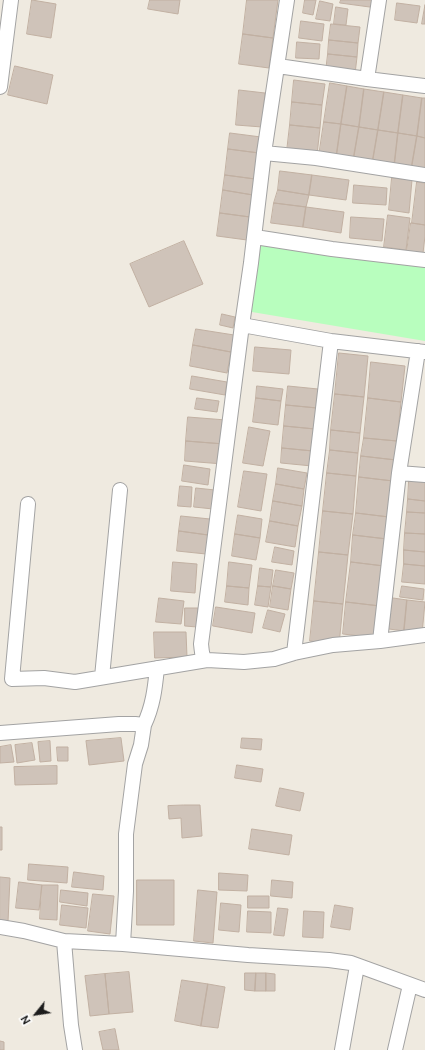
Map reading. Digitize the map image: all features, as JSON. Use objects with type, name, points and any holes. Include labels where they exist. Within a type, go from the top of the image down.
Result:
[{"type":"street","points":[[0,87],[11,0]]},
{"type":"street","points":[[207,660],[202,655],[201,644],[242,325],[255,237],[264,153],[287,0]]},
{"type":"street","points":[[367,79],[379,0]]},
{"type":"street","points":[[278,66],[425,86]]},
{"type":"street","points":[[264,153],[316,158],[425,175]]},
{"type":"street","points":[[255,237],[332,249],[425,260]]},
{"type":"street","points":[[242,325],[331,341],[422,351],[398,473],[380,641]]},
{"type":"street","points":[[294,653],[331,341]]},
{"type":"street","points":[[398,473],[425,476]]},
{"type":"street","points":[[102,677],[120,490]]},
{"type":"street","points":[[28,504],[12,680],[44,678],[75,682],[207,660],[244,662],[274,659],[294,653],[333,645],[425,635]]},
{"type":"street","points":[[123,944],[126,892],[126,834],[135,764],[141,745],[144,725],[153,702],[157,668]]},
{"type":"street","points":[[0,733],[119,724],[144,725]]},
{"type":"street","points":[[0,927],[24,931],[64,941],[123,944],[248,956],[330,960],[351,963],[425,990]]},
{"type":"street","points":[[64,941],[71,1025],[75,1050]]},
{"type":"street","points":[[342,1050],[357,966]]},
{"type":"street","points":[[395,1050],[410,985]]},
{"type":"green space","points":[[257,237],[425,260],[425,341],[246,311]]},
{"type":"building","points":[[32,0],[56,4],[51,38],[27,34]]},
{"type":"building","points":[[150,0],[180,0],[178,14],[148,9]]},
{"type":"building","points":[[247,0],[278,0],[273,38],[243,34]]},
{"type":"building","points":[[305,0],[316,0],[313,15],[303,13]]},
{"type":"building","points":[[341,0],[378,0],[377,8],[340,3]]},
{"type":"building","points":[[320,1],[333,4],[330,21],[316,19]]},
{"type":"building","points":[[397,3],[420,6],[417,23],[395,20]]},
{"type":"building","points":[[425,5],[425,24],[422,24]]},
{"type":"building","points":[[336,7],[348,9],[346,25],[334,24]]},
{"type":"building","points":[[301,21],[324,24],[322,41],[299,38]]},
{"type":"building","points":[[331,24],[360,27],[358,43],[329,40]]},
{"type":"building","points":[[243,34],[273,38],[269,68],[239,64]]},
{"type":"building","points":[[329,40],[358,43],[357,57],[328,54]]},
{"type":"building","points":[[297,42],[320,44],[319,59],[296,58]]},
{"type":"building","points":[[328,54],[357,57],[355,74],[326,71]]},
{"type":"building","points":[[15,66],[53,75],[47,104],[8,95]]},
{"type":"building","points":[[294,80],[325,84],[322,105],[292,102]]},
{"type":"building","points":[[330,83],[347,86],[341,124],[324,122]]},
{"type":"building","points":[[347,86],[364,89],[359,127],[341,124]]},
{"type":"building","points":[[364,89],[384,92],[378,130],[359,127]]},
{"type":"building","points":[[239,90],[265,93],[262,127],[236,125]]},
{"type":"building","points":[[384,92],[403,95],[398,133],[378,130]]},
{"type":"building","points":[[403,95],[422,98],[417,136],[398,133]]},
{"type":"building","points":[[422,98],[425,98],[425,138],[417,136]]},
{"type":"building","points":[[292,102],[322,105],[320,128],[290,125]]},
{"type":"building","points":[[324,122],[341,124],[336,159],[319,156]]},
{"type":"building","points":[[341,124],[359,127],[353,162],[336,159]]},
{"type":"building","points":[[290,125],[320,128],[317,155],[287,151]]},
{"type":"building","points":[[359,127],[378,130],[372,165],[353,162]]},
{"type":"building","points":[[378,130],[398,133],[394,168],[372,165]]},
{"type":"building","points":[[230,133],[261,137],[259,153],[228,149]]},
{"type":"building","points":[[398,133],[417,136],[411,171],[394,168]]},
{"type":"building","points":[[417,136],[425,138],[425,173],[411,171]]},
{"type":"building","points":[[228,149],[259,153],[255,179],[225,175]]},
{"type":"building","points":[[280,171],[312,175],[309,195],[278,190]]},
{"type":"building","points":[[225,175],[255,179],[253,195],[223,190]]},
{"type":"building","points":[[312,175],[349,180],[346,200],[309,195]]},
{"type":"building","points":[[392,178],[412,180],[409,213],[389,210]]},
{"type":"building","points":[[417,182],[425,183],[425,225],[412,223]]},
{"type":"building","points":[[354,185],[387,188],[386,205],[353,203]]},
{"type":"building","points":[[223,190],[253,195],[250,217],[220,213]]},
{"type":"building","points":[[278,190],[309,195],[306,207],[274,203]]},
{"type":"building","points":[[274,203],[306,207],[303,227],[271,223]]},
{"type":"building","points":[[306,207],[344,212],[341,233],[303,227]]},
{"type":"building","points":[[220,213],[250,217],[247,240],[217,236]]},
{"type":"building","points":[[388,215],[410,218],[406,250],[384,247]]},
{"type":"building","points":[[351,217],[384,219],[382,241],[350,238]]},
{"type":"building","points":[[411,223],[425,225],[423,253],[407,251]]},
{"type":"building","points":[[184,241],[203,284],[149,307],[130,264]]},
{"type":"building","points":[[222,314],[235,317],[233,328],[220,325]]},
{"type":"building","points":[[196,329],[234,335],[231,352],[193,345]]},
{"type":"building","points":[[193,345],[231,352],[227,373],[190,366]]},
{"type":"building","points":[[255,347],[291,350],[289,374],[253,371]]},
{"type":"building","points":[[339,353],[368,356],[364,397],[335,394]]},
{"type":"building","points":[[371,362],[405,366],[401,402],[368,398]]},
{"type":"building","points":[[192,376],[227,382],[225,395],[190,389]]},
{"type":"building","points":[[257,386],[283,389],[281,401],[256,398]]},
{"type":"building","points":[[288,386],[318,389],[317,408],[286,405]]},
{"type":"building","points":[[335,394],[364,397],[360,433],[331,430]]},
{"type":"building","points":[[197,398],[219,401],[217,412],[195,409]]},
{"type":"building","points":[[256,398],[281,401],[278,425],[253,422]]},
{"type":"building","points":[[368,398],[401,402],[397,441],[364,438]]},
{"type":"building","points":[[286,405],[317,408],[315,429],[284,426]]},
{"type":"building","points":[[188,417],[226,420],[224,444],[186,441]]},
{"type":"building","points":[[284,426],[315,429],[313,451],[282,448]]},
{"type":"building","points":[[249,427],[270,431],[263,466],[243,463]]},
{"type":"building","points":[[331,430],[360,433],[358,453],[330,450]]},
{"type":"building","points":[[364,438],[397,441],[396,460],[361,456]]},
{"type":"building","points":[[186,441],[224,444],[223,464],[185,461]]},
{"type":"building","points":[[282,448],[313,451],[312,466],[281,463]]},
{"type":"building","points":[[330,450],[358,453],[356,476],[327,473]]},
{"type":"building","points":[[361,456],[396,460],[393,481],[359,477]]},
{"type":"building","points":[[184,465],[210,469],[208,485],[182,481]]},
{"type":"building","points":[[278,468],[307,473],[304,489],[276,484]]},
{"type":"building","points":[[244,471],[267,474],[261,511],[238,507]]},
{"type":"building","points":[[327,473],[356,476],[353,514],[323,511]]},
{"type":"building","points":[[359,477],[393,481],[389,517],[356,513]]},
{"type":"building","points":[[409,481],[425,482],[425,501],[408,499]]},
{"type":"building","points":[[276,484],[304,489],[302,506],[273,501]]},
{"type":"building","points":[[180,486],[192,487],[191,507],[178,506]]},
{"type":"building","points":[[196,488],[215,490],[213,509],[194,507]]},
{"type":"building","points":[[408,499],[425,501],[425,513],[407,512]]},
{"type":"building","points":[[273,501],[302,506],[298,526],[270,521]]},
{"type":"building","points":[[323,511],[353,514],[348,555],[319,552]]},
{"type":"building","points":[[407,512],[425,513],[425,534],[405,533]]},
{"type":"building","points":[[356,513],[389,517],[387,539],[353,535]]},
{"type":"building","points":[[238,515],[262,519],[260,538],[235,534]]},
{"type":"building","points":[[181,516],[210,519],[208,535],[179,531]]},
{"type":"building","points":[[270,521],[298,526],[295,547],[266,542]]},
{"type":"building","points":[[179,531],[208,535],[206,554],[177,551]]},
{"type":"building","points":[[405,533],[425,534],[425,552],[404,550]]},
{"type":"building","points":[[235,534],[260,538],[256,560],[232,556]]},
{"type":"building","points":[[353,535],[387,539],[384,566],[351,562]]},
{"type":"building","points":[[275,547],[294,551],[292,565],[272,562]]},
{"type":"building","points":[[404,550],[425,552],[425,566],[404,564]]},
{"type":"building","points":[[319,552],[348,555],[343,604],[314,601]]},
{"type":"building","points":[[173,562],[197,564],[195,593],[171,591]]},
{"type":"building","points":[[229,562],[252,565],[249,588],[227,586]]},
{"type":"building","points":[[351,562],[384,566],[380,606],[346,602]]},
{"type":"building","points":[[404,564],[425,566],[425,584],[402,582]]},
{"type":"building","points":[[260,568],[273,570],[271,587],[258,586]]},
{"type":"building","points":[[276,570],[294,573],[291,589],[273,586]]},
{"type":"building","points":[[227,586],[249,588],[248,605],[225,602]]},
{"type":"building","points":[[258,586],[271,587],[268,607],[255,605]]},
{"type":"building","points":[[273,586],[291,589],[288,610],[270,607]]},
{"type":"building","points":[[402,586],[424,589],[423,600],[400,597]]},
{"type":"building","points":[[159,598],[184,601],[181,624],[156,622]]},
{"type":"building","points":[[393,598],[407,600],[404,631],[389,629]]},
{"type":"building","points":[[407,600],[425,602],[422,634],[404,631]]},
{"type":"building","points":[[314,601],[343,604],[339,645],[310,641]]},
{"type":"building","points":[[346,602],[380,606],[377,638],[343,634]]},
{"type":"building","points":[[216,607],[255,613],[252,633],[213,626]]},
{"type":"building","points":[[185,608],[198,608],[197,627],[185,626]]},
{"type":"building","points":[[268,610],[285,614],[280,632],[263,628]]},
{"type":"building","points":[[154,632],[186,632],[187,657],[155,658]]},
{"type":"building","points":[[121,738],[124,761],[89,765],[86,741]]},
{"type":"building","points":[[242,738],[262,739],[261,750],[241,748]]},
{"type":"building","points":[[50,741],[51,761],[40,762],[38,742]]},
{"type":"building","points":[[32,743],[35,760],[17,763],[15,745]]},
{"type":"building","points":[[11,745],[14,762],[0,763],[0,747]]},
{"type":"building","points":[[57,747],[68,747],[68,761],[58,761]]},
{"type":"building","points":[[237,765],[263,769],[261,782],[235,778]]},
{"type":"building","points":[[57,766],[57,784],[15,785],[14,767]]},
{"type":"building","points":[[280,788],[304,793],[300,811],[276,806]]},
{"type":"building","points":[[200,805],[202,836],[182,838],[181,818],[169,819],[168,806]]},
{"type":"building","points":[[0,827],[2,827],[2,850],[0,850]]},
{"type":"building","points":[[252,829],[292,835],[289,855],[249,849]]},
{"type":"building","points":[[29,864],[68,867],[67,883],[28,880]]},
{"type":"building","points":[[74,872],[104,876],[103,890],[72,887]]},
{"type":"building","points":[[219,873],[248,875],[247,891],[219,890]]},
{"type":"building","points":[[0,877],[10,878],[8,922],[0,921]]},
{"type":"building","points":[[137,880],[174,880],[174,925],[137,925]]},
{"type":"building","points":[[272,880],[293,882],[292,898],[271,896]]},
{"type":"building","points":[[19,882],[42,885],[39,910],[16,908]]},
{"type":"building","points":[[42,885],[58,885],[57,920],[40,919]]},
{"type":"building","points":[[61,890],[88,893],[87,906],[60,902]]},
{"type":"building","points":[[198,890],[217,892],[213,943],[194,941]]},
{"type":"building","points":[[93,894],[114,896],[110,934],[88,931]]},
{"type":"building","points":[[248,896],[269,896],[269,908],[248,908]]},
{"type":"building","points":[[221,903],[241,905],[239,932],[219,930]]},
{"type":"building","points":[[62,905],[88,908],[86,928],[60,925]]},
{"type":"building","points":[[335,905],[353,908],[350,930],[331,927]]},
{"type":"building","points":[[278,908],[288,909],[284,936],[274,935]]},
{"type":"building","points":[[248,911],[271,912],[271,933],[247,932]]},
{"type":"building","points":[[304,911],[324,912],[323,938],[303,937]]},
{"type":"building","points":[[129,972],[133,1012],[109,1014],[105,974]]},
{"type":"building","points":[[245,973],[256,973],[255,991],[245,990]]},
{"type":"building","points":[[256,973],[266,973],[266,991],[255,991]]},
{"type":"building","points":[[266,973],[275,974],[275,991],[266,991]]},
{"type":"building","points":[[105,974],[109,1014],[90,1016],[85,976]]},
{"type":"building","points":[[182,980],[208,984],[201,1026],[175,1021]]},
{"type":"building","points":[[208,984],[225,987],[218,1028],[201,1026]]},
{"type":"building","points":[[115,1029],[119,1050],[103,1050],[99,1032]]},
{"type":"building","points":[[0,1041],[4,1042],[4,1050],[0,1050]]}]
